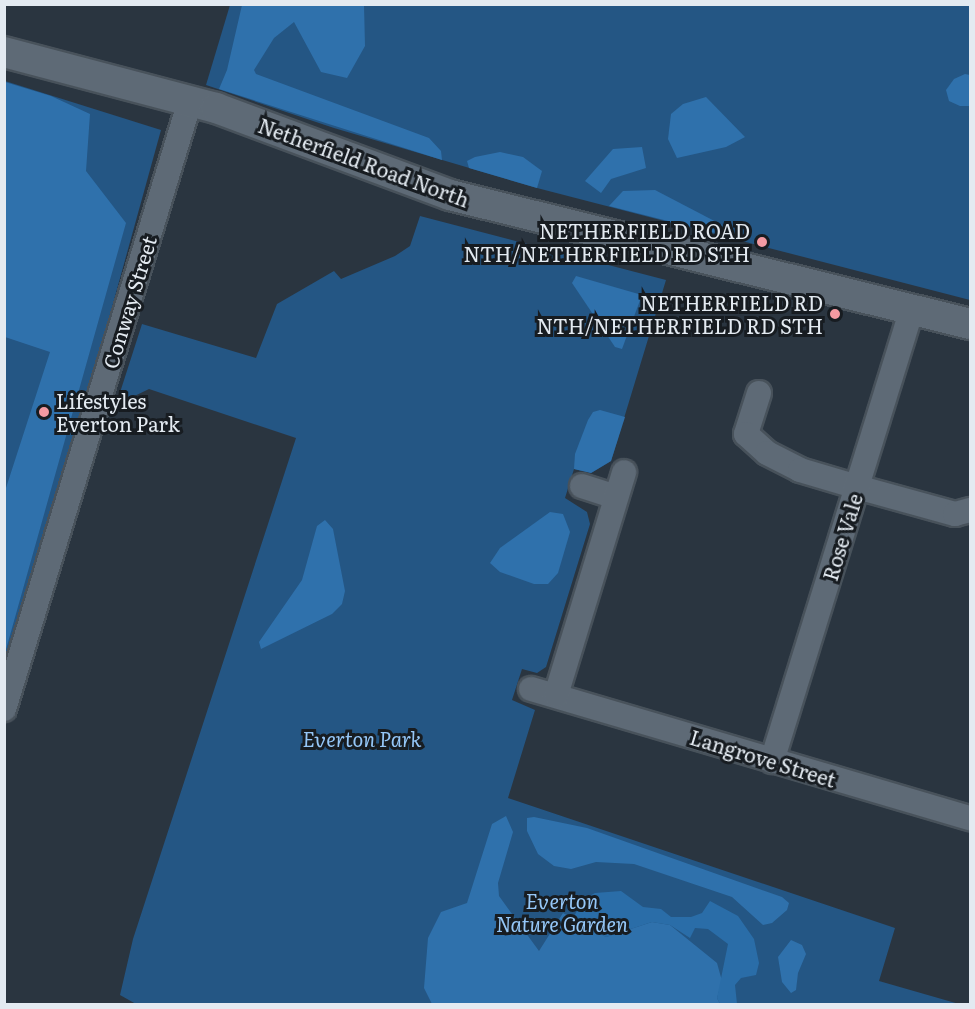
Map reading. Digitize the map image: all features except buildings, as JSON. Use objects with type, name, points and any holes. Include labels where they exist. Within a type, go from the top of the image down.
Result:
[{"type":"street","name":"Netherfield Road North","points":[[4,52],[190,101],[450,195],[911,312],[970,324]]},
{"type":"street","name":"Conway Street","points":[[4,709],[190,101]]},
{"type":"street","name":"Rose Vale","points":[[772,761],[911,312]]},
{"type":"street","points":[[759,393],[746,434],[768,453],[800,470],[857,487],[956,514],[970,510]]},
{"type":"street","points":[[556,695],[624,472]]},
{"type":"street","points":[[582,486],[615,497]]},
{"type":"street","name":"Langrove Street","points":[[531,689],[970,819]]},
{"type":"green space","points":[[230,5],[970,5],[970,300],[537,188],[334,128],[206,85]]},
{"type":"green space","name":"Lifestyles Everton Park","points":[[5,81],[161,130],[5,694]]},
{"type":"green space","name":"Everton Park","points":[[420,216],[666,280],[611,461],[591,473],[574,469],[565,498],[587,512],[590,524],[546,667],[537,673],[522,669],[512,700],[535,710],[508,798],[895,928],[879,981],[959,1004],[136,1004],[120,995],[133,939],[296,438],[149,389],[116,405],[142,324],[256,358],[277,304],[334,271],[341,279],[395,256],[410,246]]},
{"type":"shaded area","points":[[242,5],[364,5],[365,46],[347,78],[321,72],[294,22],[274,38],[254,70],[256,74],[429,138],[441,151],[442,160],[219,89],[227,70]]},
{"type":"shaded area","points":[[965,74],[970,75],[970,106],[960,106],[949,101],[946,90],[954,79]]},
{"type":"shaded area","name":"Lifestyles Everton Park","points":[[5,82],[51,96],[90,114],[86,171],[126,223],[5,653],[5,491],[50,352],[5,337]]},
{"type":"shaded area","points":[[706,97],[745,137],[726,147],[677,158],[668,139],[671,114],[683,104]]},
{"type":"shaded area","points":[[642,147],[646,168],[611,179],[601,193],[585,181],[613,149]]},
{"type":"shaded area","points":[[500,152],[523,157],[542,171],[537,188],[469,168],[467,161]]},
{"type":"shaded area","points":[[655,190],[724,226],[719,234],[609,206],[623,191]]},
{"type":"shaded area","points":[[576,276],[642,295],[622,349],[615,347],[572,283]]},
{"type":"shaded area","points":[[600,410],[625,417],[611,461],[591,473],[574,469],[575,454],[588,420],[593,412]]},
{"type":"shaded area","points":[[550,512],[563,514],[570,532],[558,573],[548,584],[534,584],[500,572],[490,563],[500,548]]},
{"type":"shaded area","points":[[325,520],[333,529],[345,591],[342,604],[332,614],[261,649],[259,642],[302,580],[317,526]]},
{"type":"shaded area","points":[[506,816],[513,832],[498,883],[499,896],[539,951],[563,913],[606,937],[652,922],[670,925],[717,963],[722,981],[717,998],[720,1004],[432,1004],[424,988],[428,938],[441,912],[467,903],[492,824]]},
{"type":"shaded area","points":[[534,817],[587,828],[782,897],[789,903],[787,910],[772,923],[763,925],[732,897],[634,864],[596,862],[571,869],[554,866],[538,854],[527,831],[527,818]]},
{"type":"shaded area","points":[[621,891],[643,907],[661,909],[671,917],[691,917],[702,913],[710,901],[738,916],[754,939],[759,963],[756,975],[741,978],[735,985],[737,1004],[720,1004],[717,998],[728,944],[708,929],[695,928],[690,938],[670,925],[652,922],[606,937],[573,918],[584,899],[595,893]]},
{"type":"shaded area","points":[[791,940],[802,945],[806,954],[798,973],[796,990],[791,993],[782,982],[778,957]]},
{"type":"place","name":"NETHERFIELD ROAD NTH/NETHERFIELD RD STH","points":[[762,242]]},
{"type":"place","name":"NETHERFIELD RD NTH/NETHERFIELD RD STH","points":[[835,314]]},
{"type":"place","name":"Lifestyles Everton Park","points":[[44,412]]},
{"type":"park label","name":"Everton Nature Garden","points":[[562,912]]}]
